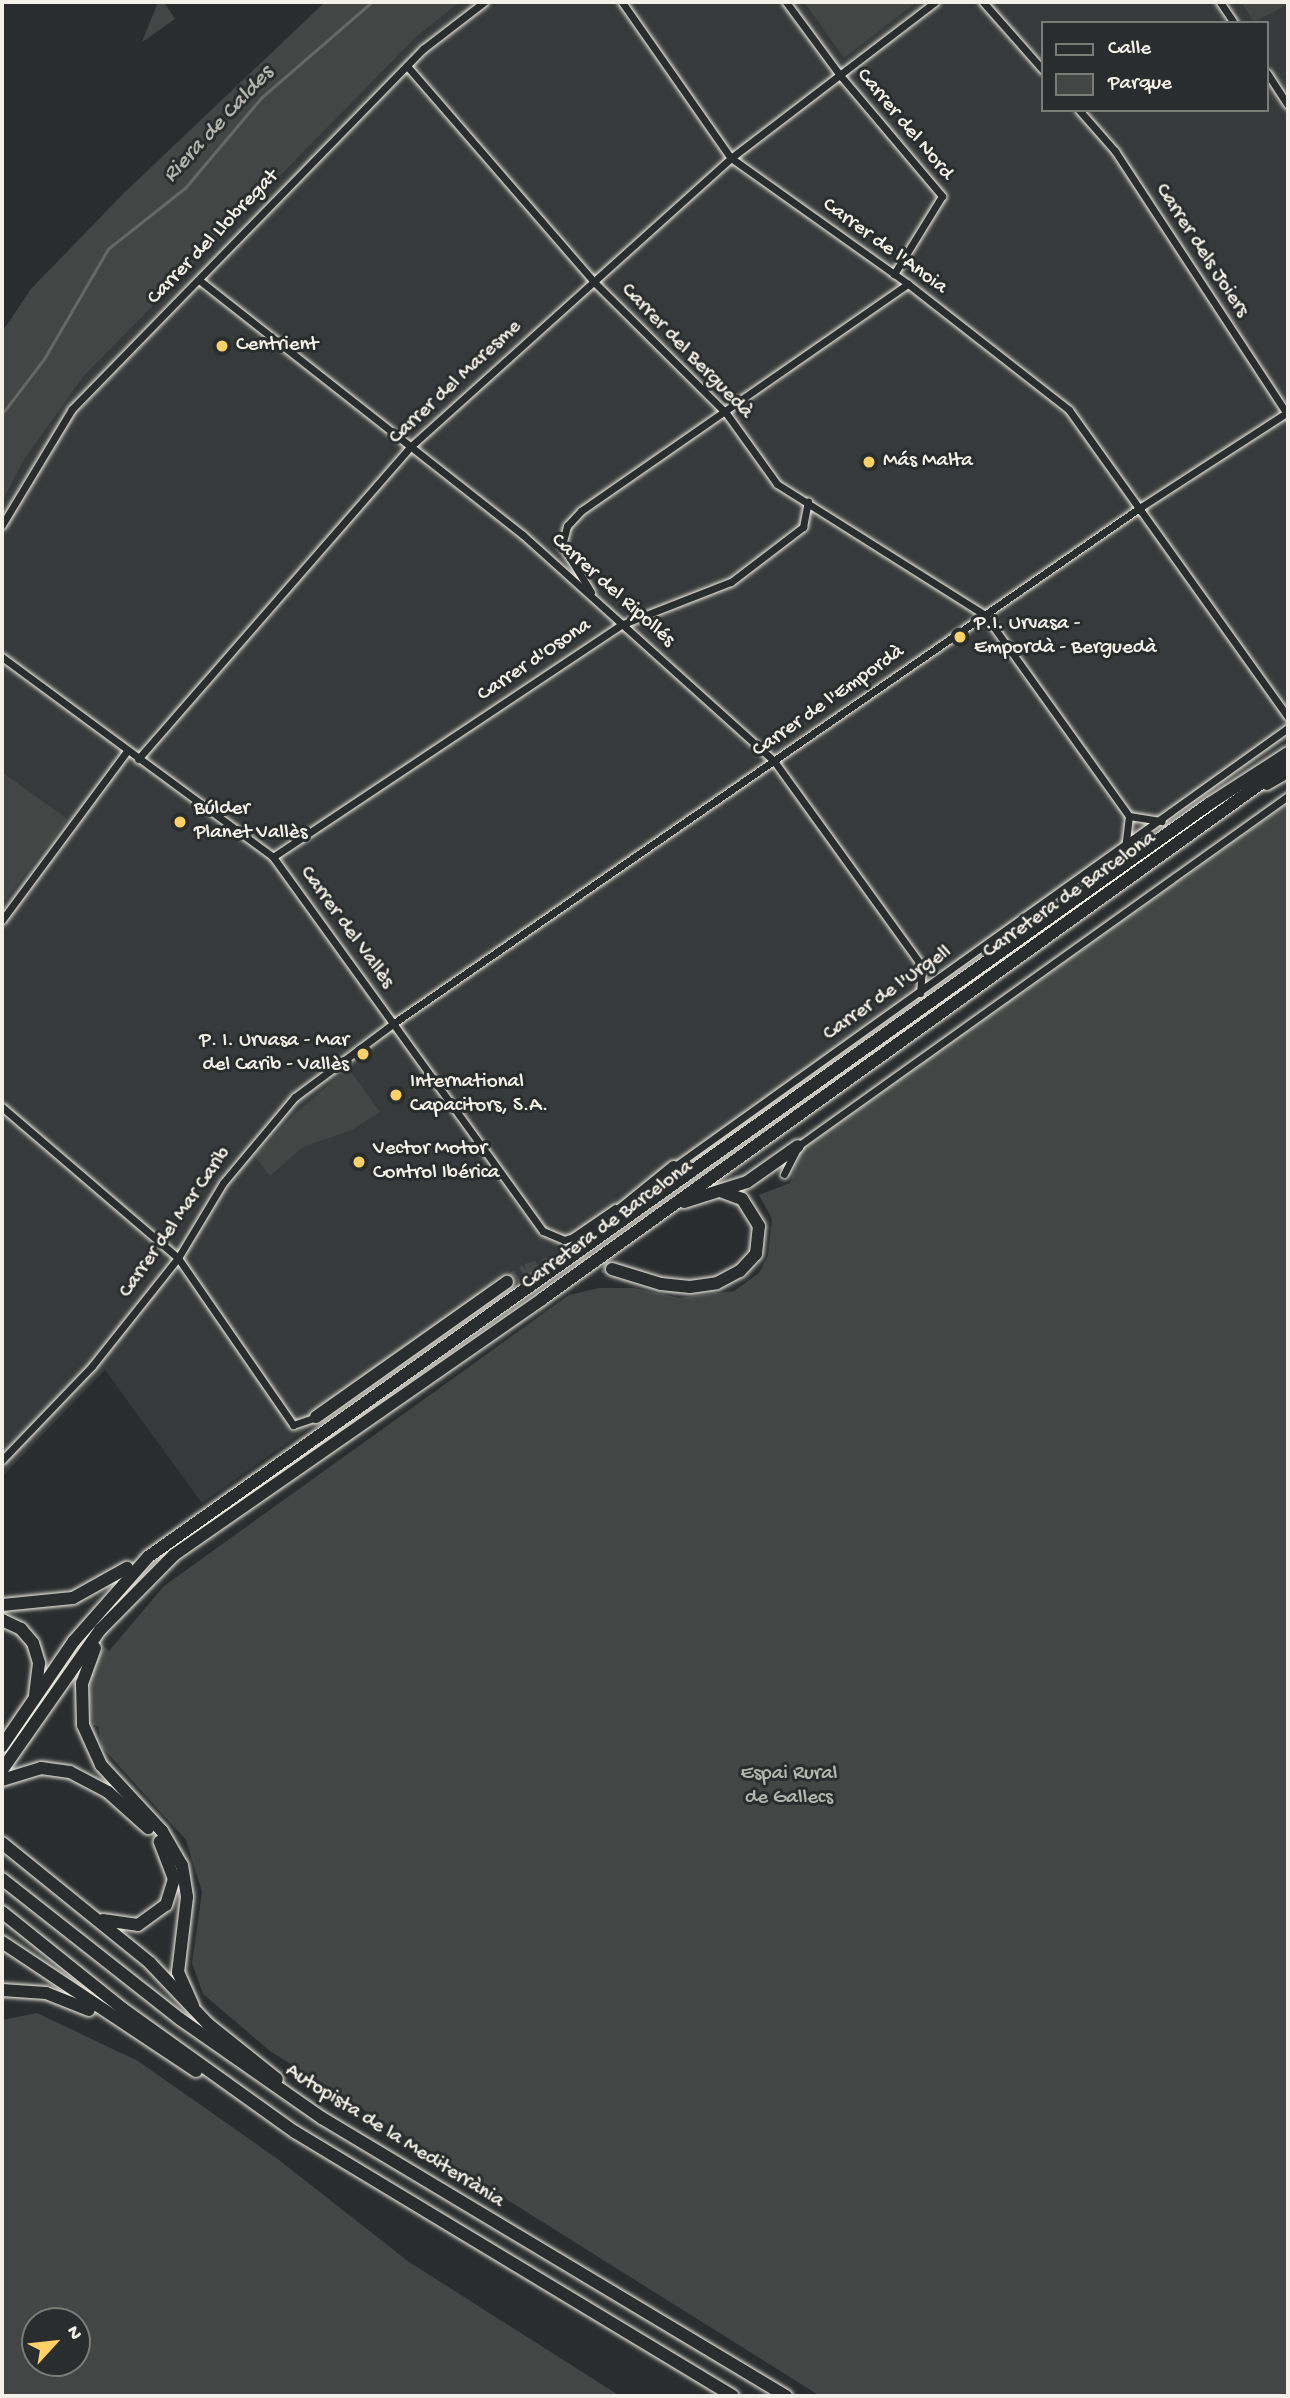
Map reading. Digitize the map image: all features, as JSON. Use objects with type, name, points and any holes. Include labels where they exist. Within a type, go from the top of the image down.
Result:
[{"type":"highway","name":"Carretera de Barcelona","points":[[2,1746],[33,1705],[74,1641],[115,1590],[148,1557],[1288,753]]},
{"type":"highway","name":"Carretera de Barcelona","points":[[2,1770],[111,1616],[144,1581],[204,1533],[655,1216],[1288,764]]},
{"type":"highway","points":[[655,1216],[698,1195],[720,1191],[758,1176],[798,1146]]},
{"type":"highway","points":[[547,1274],[601,1222],[674,1167]]},
{"type":"highway","points":[[612,1269],[661,1284],[690,1287],[717,1283],[740,1271],[756,1254],[759,1226],[742,1199],[720,1191]]},
{"type":"highway","points":[[316,1417],[507,1282]]},
{"type":"highway","points":[[2,1605],[49,1603],[86,1594],[120,1573],[201,1510],[222,1503]]},
{"type":"highway","points":[[111,1616],[85,1671],[83,1725],[106,1772],[162,1831],[182,1865],[187,1897],[178,1972],[193,2007]]},
{"type":"highway","points":[[2,1620],[21,1629],[37,1652],[33,1705]]},
{"type":"highway","points":[[2,1780],[41,1768],[70,1772],[125,1805],[164,1848],[174,1878],[161,1911],[147,1921],[124,1926],[85,1910]]},
{"type":"highway","points":[[2,1843],[150,1963],[193,2007],[322,2118]]},
{"type":"highway","name":"Autopista de la Mediterrània","points":[[2,1879],[180,2019],[322,2118],[786,2396]]},
{"type":"highway","points":[[2,1912],[123,2009],[260,2107]]},
{"type":"highway","points":[[2,1942],[125,2027],[260,2107],[409,2204],[733,2396]]},
{"type":"highway","points":[[2,1990],[46,1993],[125,2027]]},
{"type":"street","name":"Carrer del Llobregat","points":[[2,525],[72,410],[407,66],[484,2]]},
{"type":"street","name":"Carrer de l'Anoia","points":[[622,2],[731,158],[908,284],[1069,410],[1141,507]]},
{"type":"street","name":"Carrer del Nord","points":[[786,2],[839,74],[942,196],[894,274]]},
{"type":"street","name":"Carrer del Maresme","points":[[138,759],[410,447],[731,158],[935,2]]},
{"type":"street","points":[[983,2],[1042,69]]},
{"type":"street","points":[[1220,2],[1233,21]]},
{"type":"street","name":"Carrer del Berguedà","points":[[407,66],[593,281],[726,413],[777,484],[808,501],[985,615],[1129,816]]},
{"type":"street","points":[[1269,77],[1288,105]]},
{"type":"street","name":"Carrer dels Joiers","points":[[1081,112],[1115,151],[1288,413]]},
{"type":"street","name":"Carrer del Ripollés","points":[[199,280],[523,535],[775,761],[922,966],[920,993]]},
{"type":"street","points":[[597,602],[562,545],[567,526],[908,284]]},
{"type":"street","name":"Carrer de l'Empordà","points":[[394,1023],[1141,507],[1288,413]]},
{"type":"street","name":"Carrer d'Osona","points":[[273,858],[623,624],[731,582],[803,527],[808,501]]},
{"type":"street","points":[[1141,507],[1288,717]]},
{"type":"street","name":"Carrer del Vallès","points":[[2,657],[273,858],[538,1224]]},
{"type":"street","name":"Carrer de l'Urgell","points":[[538,1224],[557,1238],[573,1237],[1125,848],[1288,728]]},
{"type":"street","points":[[2,920],[127,751]]},
{"type":"street","points":[[1203,826],[1288,773]]},
{"type":"street","points":[[784,1174],[798,1146],[1288,796]]},
{"type":"street","points":[[1125,848],[1129,816],[1162,821]]},
{"type":"street","name":"Carrer del Mar Carib","points":[[2,1460],[92,1366],[178,1258],[223,1183],[295,1097],[394,1023]]},
{"type":"street","points":[[2,1107],[178,1258],[293,1425],[316,1417]]},
{"type":"shaded area","points":[[460,2],[804,2],[844,57],[917,2],[1288,2],[1288,738],[202,1503],[105,1370],[2,1477],[2,904],[68,819],[2,772],[2,502],[24,460],[83,377],[416,37]]},
{"type":"green space","points":[[158,2],[164,2],[175,19],[142,42]]},
{"type":"green space","points":[[325,2],[460,2],[416,37],[83,377],[24,460],[2,502],[2,332],[31,289],[123,194]]},
{"type":"green space","points":[[804,2],[917,2],[844,58]]},
{"type":"green space","points":[[1241,2],[1288,2],[1288,4],[1253,21]]},
{"type":"green space","points":[[2,772],[68,819],[2,904]]},
{"type":"green space","name":"Espai Rural de Gallecs","points":[[1288,803],[1288,2396],[820,2396],[270,2051],[203,1994],[192,1963],[202,1892],[186,1840],[102,1747],[98,1726],[93,1725],[89,1695],[93,1666],[105,1647],[109,1651],[164,1586],[569,1295],[599,1288],[634,1288],[679,1298],[734,1291],[759,1273],[768,1256],[772,1219],[759,1195],[790,1183],[800,1151]]},
{"type":"green space","points":[[348,1068],[380,1112],[352,1130],[303,1147],[270,1176],[255,1157],[295,1114]]},
{"type":"green space","points":[[37,2013],[138,2061],[279,2160],[409,2262],[620,2396],[2,2396],[2,2020]]},
{"type":"waterway","name":"Riera de Caldes","points":[[2,414],[44,359],[108,249],[185,188],[261,98],[372,2]]},
{"type":"tunnel","points":[[507,1282],[526,1270],[557,1261],[585,1262],[612,1269]]},
{"type":"place","name":"Centrient","points":[[222,346]]},
{"type":"place","name":"Más Malta","points":[[869,462]]},
{"type":"place","name":"P.I. Urvasa - Empordà - Berguedà","points":[[960,637]]},
{"type":"place","name":"Búlder Planet Vallès","points":[[180,822]]},
{"type":"place","name":"P. I. Urvasa - Mar del Carib - Vallès","points":[[363,1054]]},
{"type":"place","name":"International Capacitors, S.A.","points":[[396,1095]]},
{"type":"place","name":"Vector Motor Control Ibérica","points":[[359,1162]]}]
